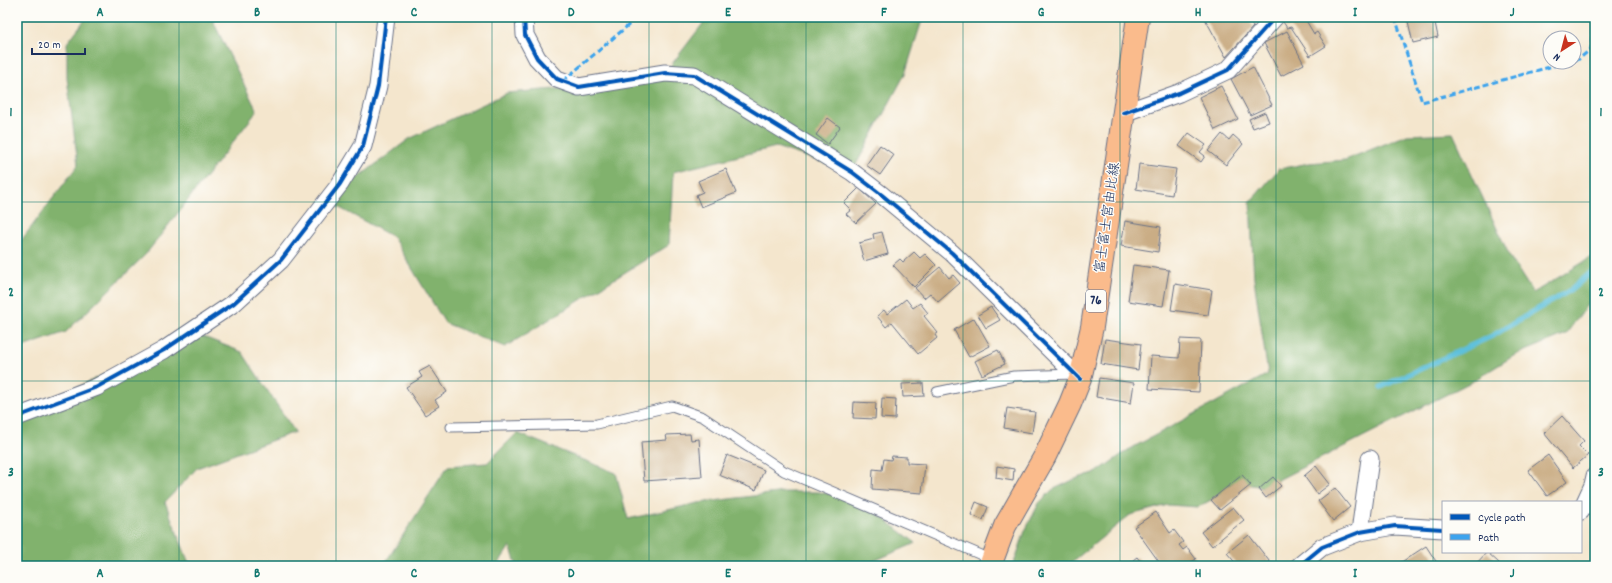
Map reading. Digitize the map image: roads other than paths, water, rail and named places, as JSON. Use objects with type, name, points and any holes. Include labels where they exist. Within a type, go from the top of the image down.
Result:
[{"type":"main road","name":"富士富士宮由比線","points":[[992,563],[1005,526],[1045,456],[1070,404],[1092,328],[1138,17]]},
{"type":"street","points":[[17,417],[97,387],[164,350],[234,303],[281,260],[340,184],[363,146],[378,86],[386,17]]},
{"type":"street","points":[[524,17],[525,35],[537,58],[557,79],[579,87],[665,73],[694,75],[852,172],[952,253],[1077,377]]},
{"type":"street","points":[[1123,113],[1179,93],[1228,70],[1275,17]]},
{"type":"street","points":[[1360,532],[1370,459]]},
{"type":"street","points":[[1582,509],[1593,485],[1595,476]]},
{"type":"street","points":[[1299,566],[1322,548],[1360,532],[1394,526],[1442,529]]},
{"type":"lane","points":[[937,392],[1014,376],[1077,377]]},
{"type":"lane","points":[[451,428],[597,424],[672,406],[703,417],[784,471],[992,563]]},
{"type":"waterway","points":[[1381,387],[1492,336],[1572,289],[1595,269]]}]
